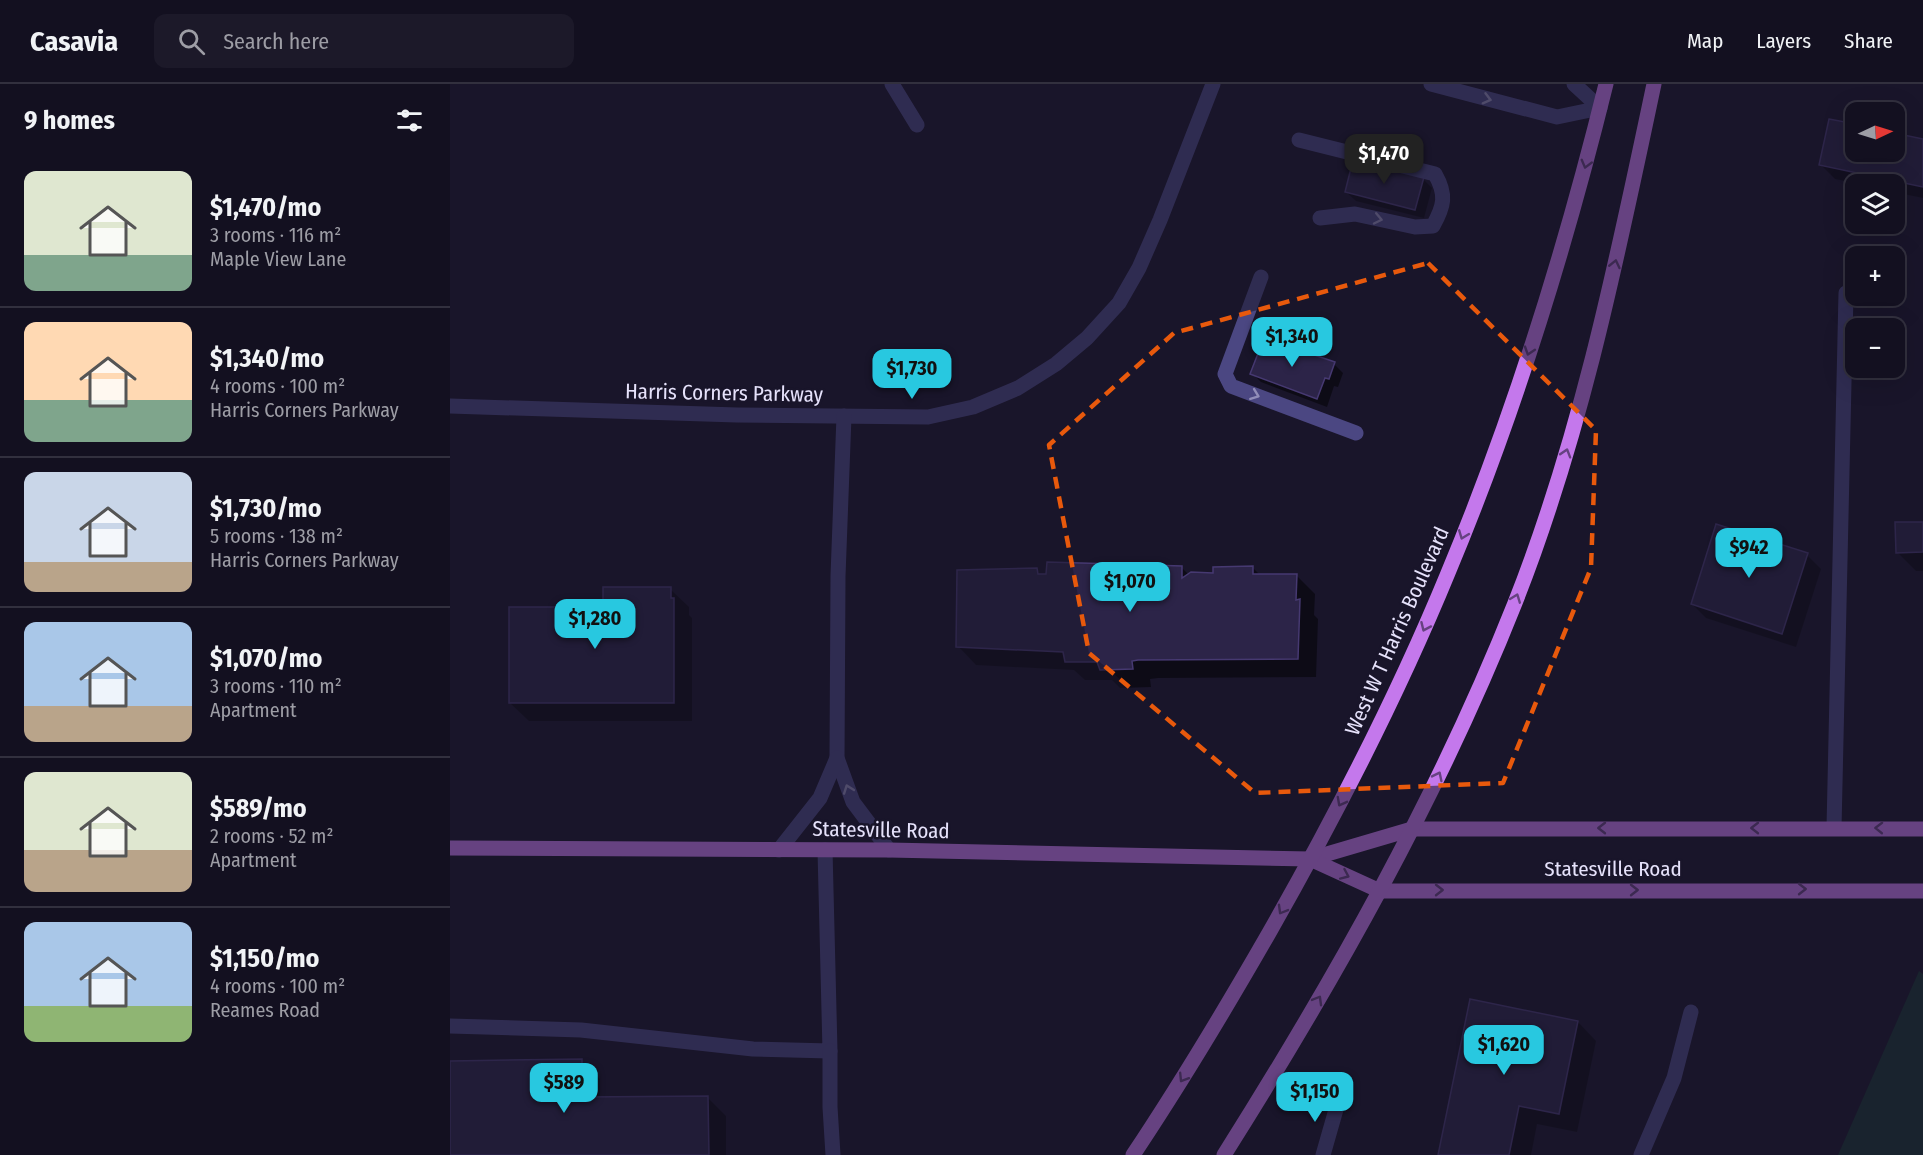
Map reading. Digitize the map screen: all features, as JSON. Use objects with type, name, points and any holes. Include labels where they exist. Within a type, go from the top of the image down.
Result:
[{"type":"main road","name":"West W T Harris Boulevard","points":[[1133,1155],[1243,978],[1310,859],[1354,778],[1403,675],[1472,513],[1516,390],[1575,206],[1606,84]]},
{"type":"main road","points":[[1224,1155],[1314,1008],[1380,891],[1480,687],[1516,601],[1578,413],[1602,320],[1654,84]]},
{"type":"main road","name":"Statesville Road","points":[[450,848],[889,850],[1310,859],[1412,829],[1923,829]]},
{"type":"main road","name":"Statesville Road","points":[[1310,859],[1380,891],[1923,891]]},
{"type":"street","points":[[892,84],[916,124]]},
{"type":"street","name":"Harris Corners Parkway","points":[[450,406],[928,417],[973,407],[1018,388],[1056,364],[1087,338],[1119,303],[1139,268],[1160,220],[1213,84]]},
{"type":"street","points":[[1431,84],[1557,117],[1600,108]]},
{"type":"street","points":[[1574,84],[1600,108]]},
{"type":"street","points":[[1299,140],[1435,174],[1440,183],[1444,206],[1433,226],[1415,227],[1355,214],[1320,218]]},
{"type":"street","points":[[1261,277],[1225,374],[1231,386],[1356,433]]},
{"type":"street","points":[[1834,828],[1846,306]]},
{"type":"street","points":[[844,416],[838,576],[837,758],[853,802],[889,850]]},
{"type":"street","points":[[779,850],[820,798],[837,758]]},
{"type":"street","points":[[825,850],[832,1155]]},
{"type":"street","points":[[1641,1155],[1674,1078],[1691,1012]]},
{"type":"street","points":[[450,1026],[581,1030],[753,1049],[830,1051]]},
{"type":"street","points":[[1323,1155],[1339,1099]]},
{"type":"highlighted area","points":[[1428,263],[1596,430],[1591,568],[1503,783],[1255,793],[1089,653],[1049,445],[1174,333]]},
{"type":"green space","points":[[1919,971],[1923,974],[1923,1155],[1838,1155]]},
{"type":"building","points":[[1829,119],[1845,122],[1845,162],[1905,162],[1905,135],[1923,139],[1923,187],[1905,183],[1905,174],[1862,174],[1819,165]]},
{"type":"building","points":[[1353,160],[1424,177],[1415,210],[1345,192]]},
{"type":"building","points":[[1264,338],[1335,362],[1329,379],[1325,378],[1317,399],[1250,374]]},
{"type":"building","points":[[1895,522],[1923,522],[1923,552],[1896,553]]},
{"type":"building","points":[[1716,524],[1808,553],[1782,634],[1691,604]]},
{"type":"building","points":[[1047,562],[1182,566],[1182,578],[1191,572],[1213,573],[1213,567],[1253,566],[1253,574],[1297,574],[1296,600],[1300,599],[1298,659],[1138,660],[1132,661],[1133,669],[1100,670],[1097,662],[1065,662],[1063,652],[956,647],[957,570],[1037,568],[1038,574],[1046,574]]},
{"type":"building","points":[[603,587],[671,587],[671,598],[674,598],[674,703],[509,703],[509,607],[603,607]]},
{"type":"building","points":[[1470,999],[1578,1021],[1559,1114],[1519,1106],[1509,1155],[1438,1155]]},
{"type":"building","points":[[582,1059],[582,1097],[708,1096],[709,1155],[450,1155],[450,1061]]}]
